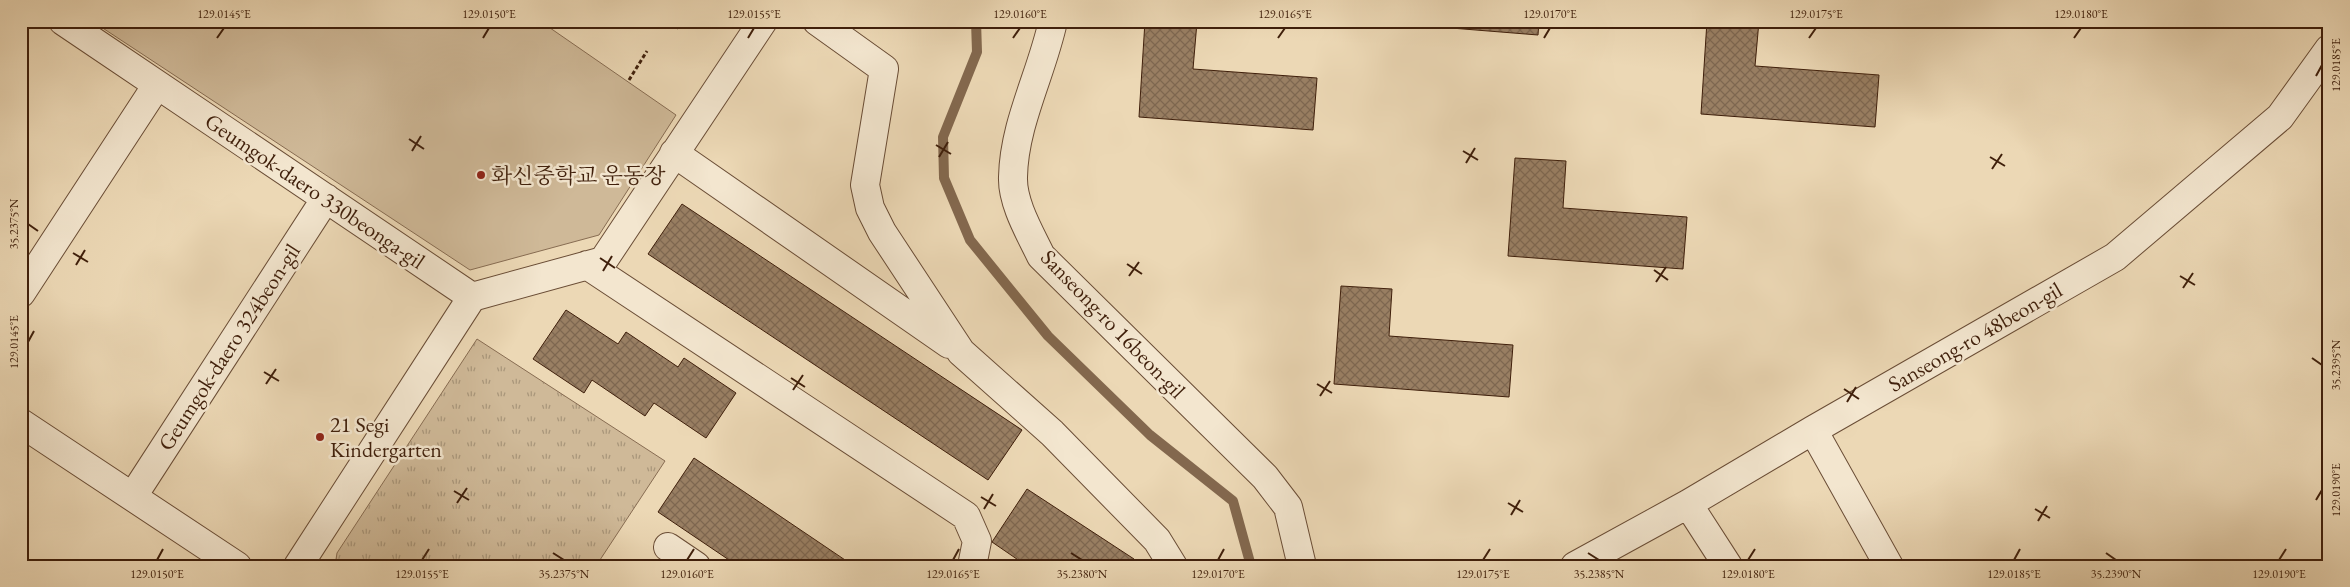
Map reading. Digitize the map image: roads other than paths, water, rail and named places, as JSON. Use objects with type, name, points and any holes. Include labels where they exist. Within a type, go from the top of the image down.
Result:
[{"type":"street","name":"Geumgok-daero 330beonga-gil","points":[[63,21],[472,297]]},
{"type":"street","points":[[298,566],[472,297],[603,261],[763,21]]},
{"type":"street","points":[[817,21],[884,68],[865,185],[870,208],[882,232],[961,352]]},
{"type":"street","name":"Sanseong-ro 16beon-gil","points":[[1053,21],[1019,136],[1013,178],[1022,218],[1041,256],[1264,477],[1288,507],[1300,549],[1302,566]]},
{"type":"street","name":"Sanseong-ro 48beon-gil","points":[[1575,566],[1688,504],[1812,430],[2115,258],[2280,117],[2329,49]]},
{"type":"street","points":[[21,293],[157,85]]},
{"type":"street","points":[[674,153],[961,352],[1052,433],[1157,540],[1173,566]]},
{"type":"street","name":"Geumgok-daero 324beon-gil","points":[[133,496],[326,198]]},
{"type":"street","points":[[587,266],[966,516],[977,541],[972,566]]},
{"type":"street","points":[[21,423],[237,566]]},
{"type":"street","points":[[1812,430],[1889,566]]},
{"type":"street","points":[[1688,504],[1728,566]]},
{"type":"street","points":[[668,547],[696,566]]},
{"type":"waterway","points":[[976,21],[977,52],[943,137],[944,178],[970,240],[1048,336],[1150,435],[1233,501],[1251,566]]},
{"type":"place","name":"화신중학교 운동장","points":[[481,175]]},
{"type":"place","name":"21 Segi Kindergarten","points":[[320,437]]}]
